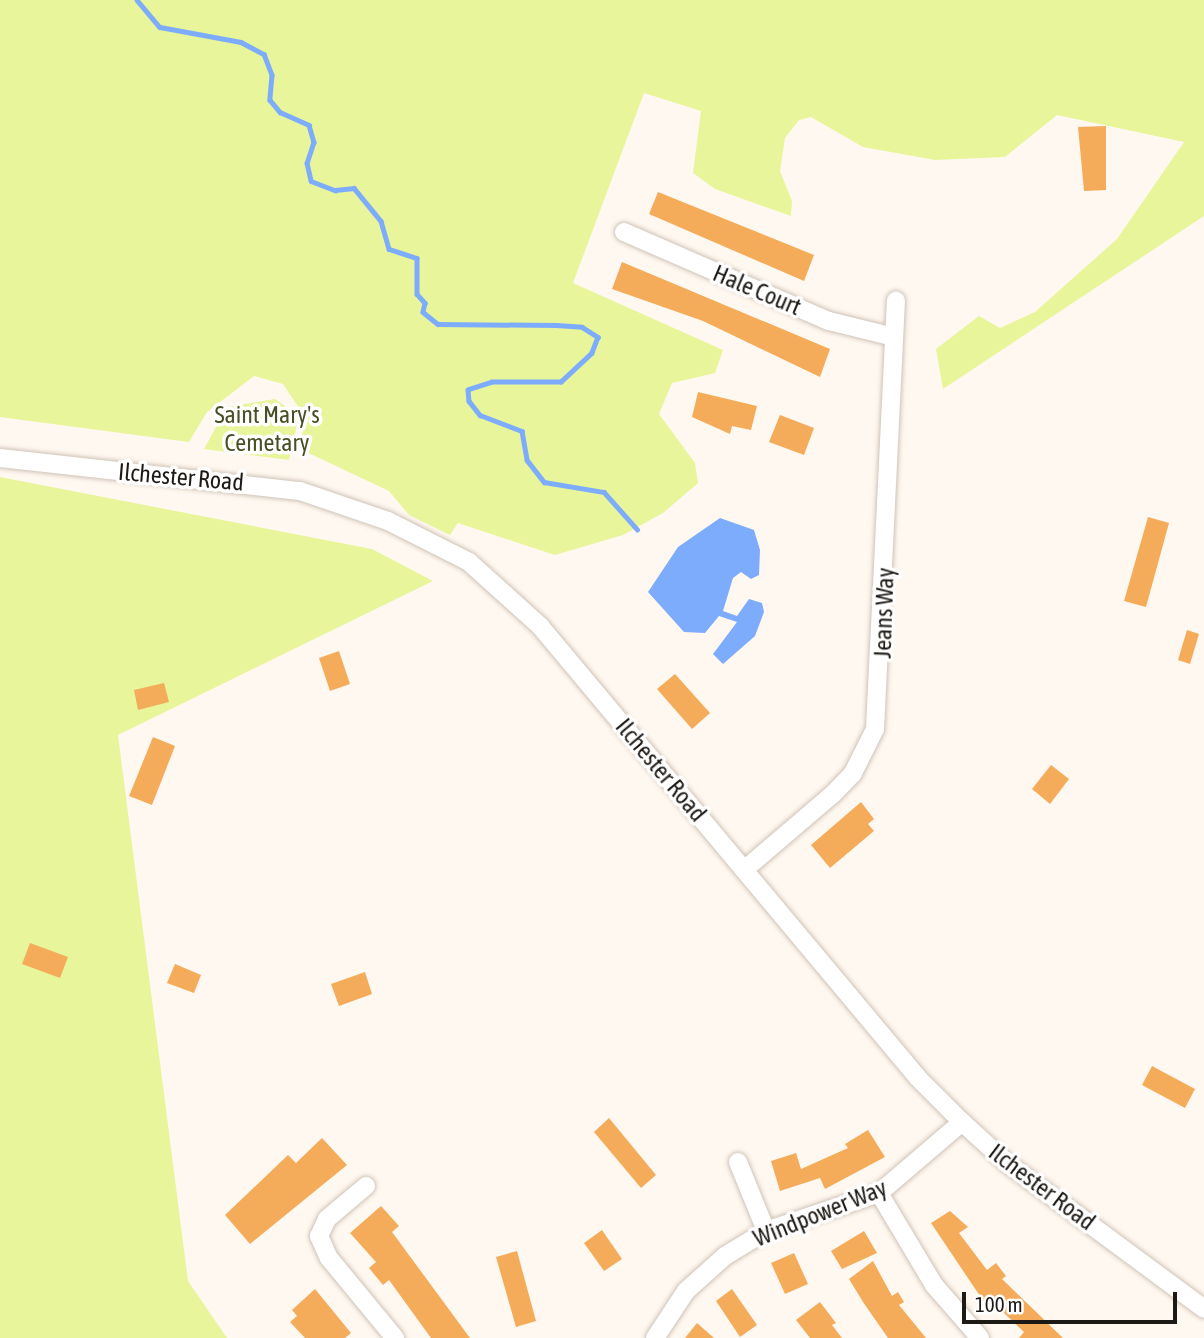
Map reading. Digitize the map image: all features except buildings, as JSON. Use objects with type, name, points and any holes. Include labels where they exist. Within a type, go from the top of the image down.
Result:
[{"type":"street","name":"Hale Court","points":[[624,232],[829,321],[894,337]]},
{"type":"street","name":"Jeans Way","points":[[744,870],[833,794],[853,773],[875,729],[896,301]]},
{"type":"street","name":"Ilchester Road","points":[[0,458],[300,491],[432,541],[469,562],[540,626],[744,870],[962,1122],[1007,1163],[1204,1309]]},
{"type":"street","name":"Windpower Way","points":[[655,1338],[686,1291],[707,1271],[766,1231],[879,1193],[962,1122]]},
{"type":"street","points":[[738,1163],[766,1231]]},
{"type":"street","points":[[366,1186],[327,1219],[321,1244],[395,1338]]},
{"type":"street","points":[[879,1193],[934,1285],[980,1338]]},
{"type":"green space","points":[[0,0],[1204,0],[1204,216],[943,389],[936,349],[979,316],[1000,328],[1035,312],[1117,239],[1184,142],[1057,115],[1005,157],[935,160],[863,147],[811,117],[799,120],[785,138],[780,171],[792,201],[791,216],[715,189],[693,173],[701,111],[644,93],[573,283],[723,350],[715,373],[672,383],[659,414],[695,463],[698,483],[663,513],[623,535],[555,555],[458,523],[450,535],[409,515],[389,491],[298,448],[306,421],[297,405],[283,384],[254,376],[207,412],[189,442],[0,417]]},
{"type":"green space","name":"Saint Mary's Cemetary","points":[[275,399],[299,416],[289,460],[204,449],[227,407]]},
{"type":"green space","points":[[0,477],[372,549],[433,581],[118,735],[188,1281],[227,1338],[0,1338]]},
{"type":"water","points":[[720,518],[754,530],[760,550],[759,575],[751,579],[741,572],[733,578],[723,611],[737,616],[749,599],[762,603],[764,612],[755,636],[723,664],[713,654],[737,622],[719,616],[705,633],[684,632],[648,592],[678,547]]},
{"type":"waterway","points":[[137,0],[160,27],[241,42],[264,54],[272,75],[270,100],[280,112],[309,125],[314,142],[307,163],[311,181],[335,190],[354,188],[381,221],[389,249],[417,258],[417,294],[425,303],[423,312],[438,324],[582,327],[598,337],[592,353],[561,382],[492,382],[468,390],[469,401],[480,415],[522,431],[527,460],[544,482],[604,492],[637,529]]}]
